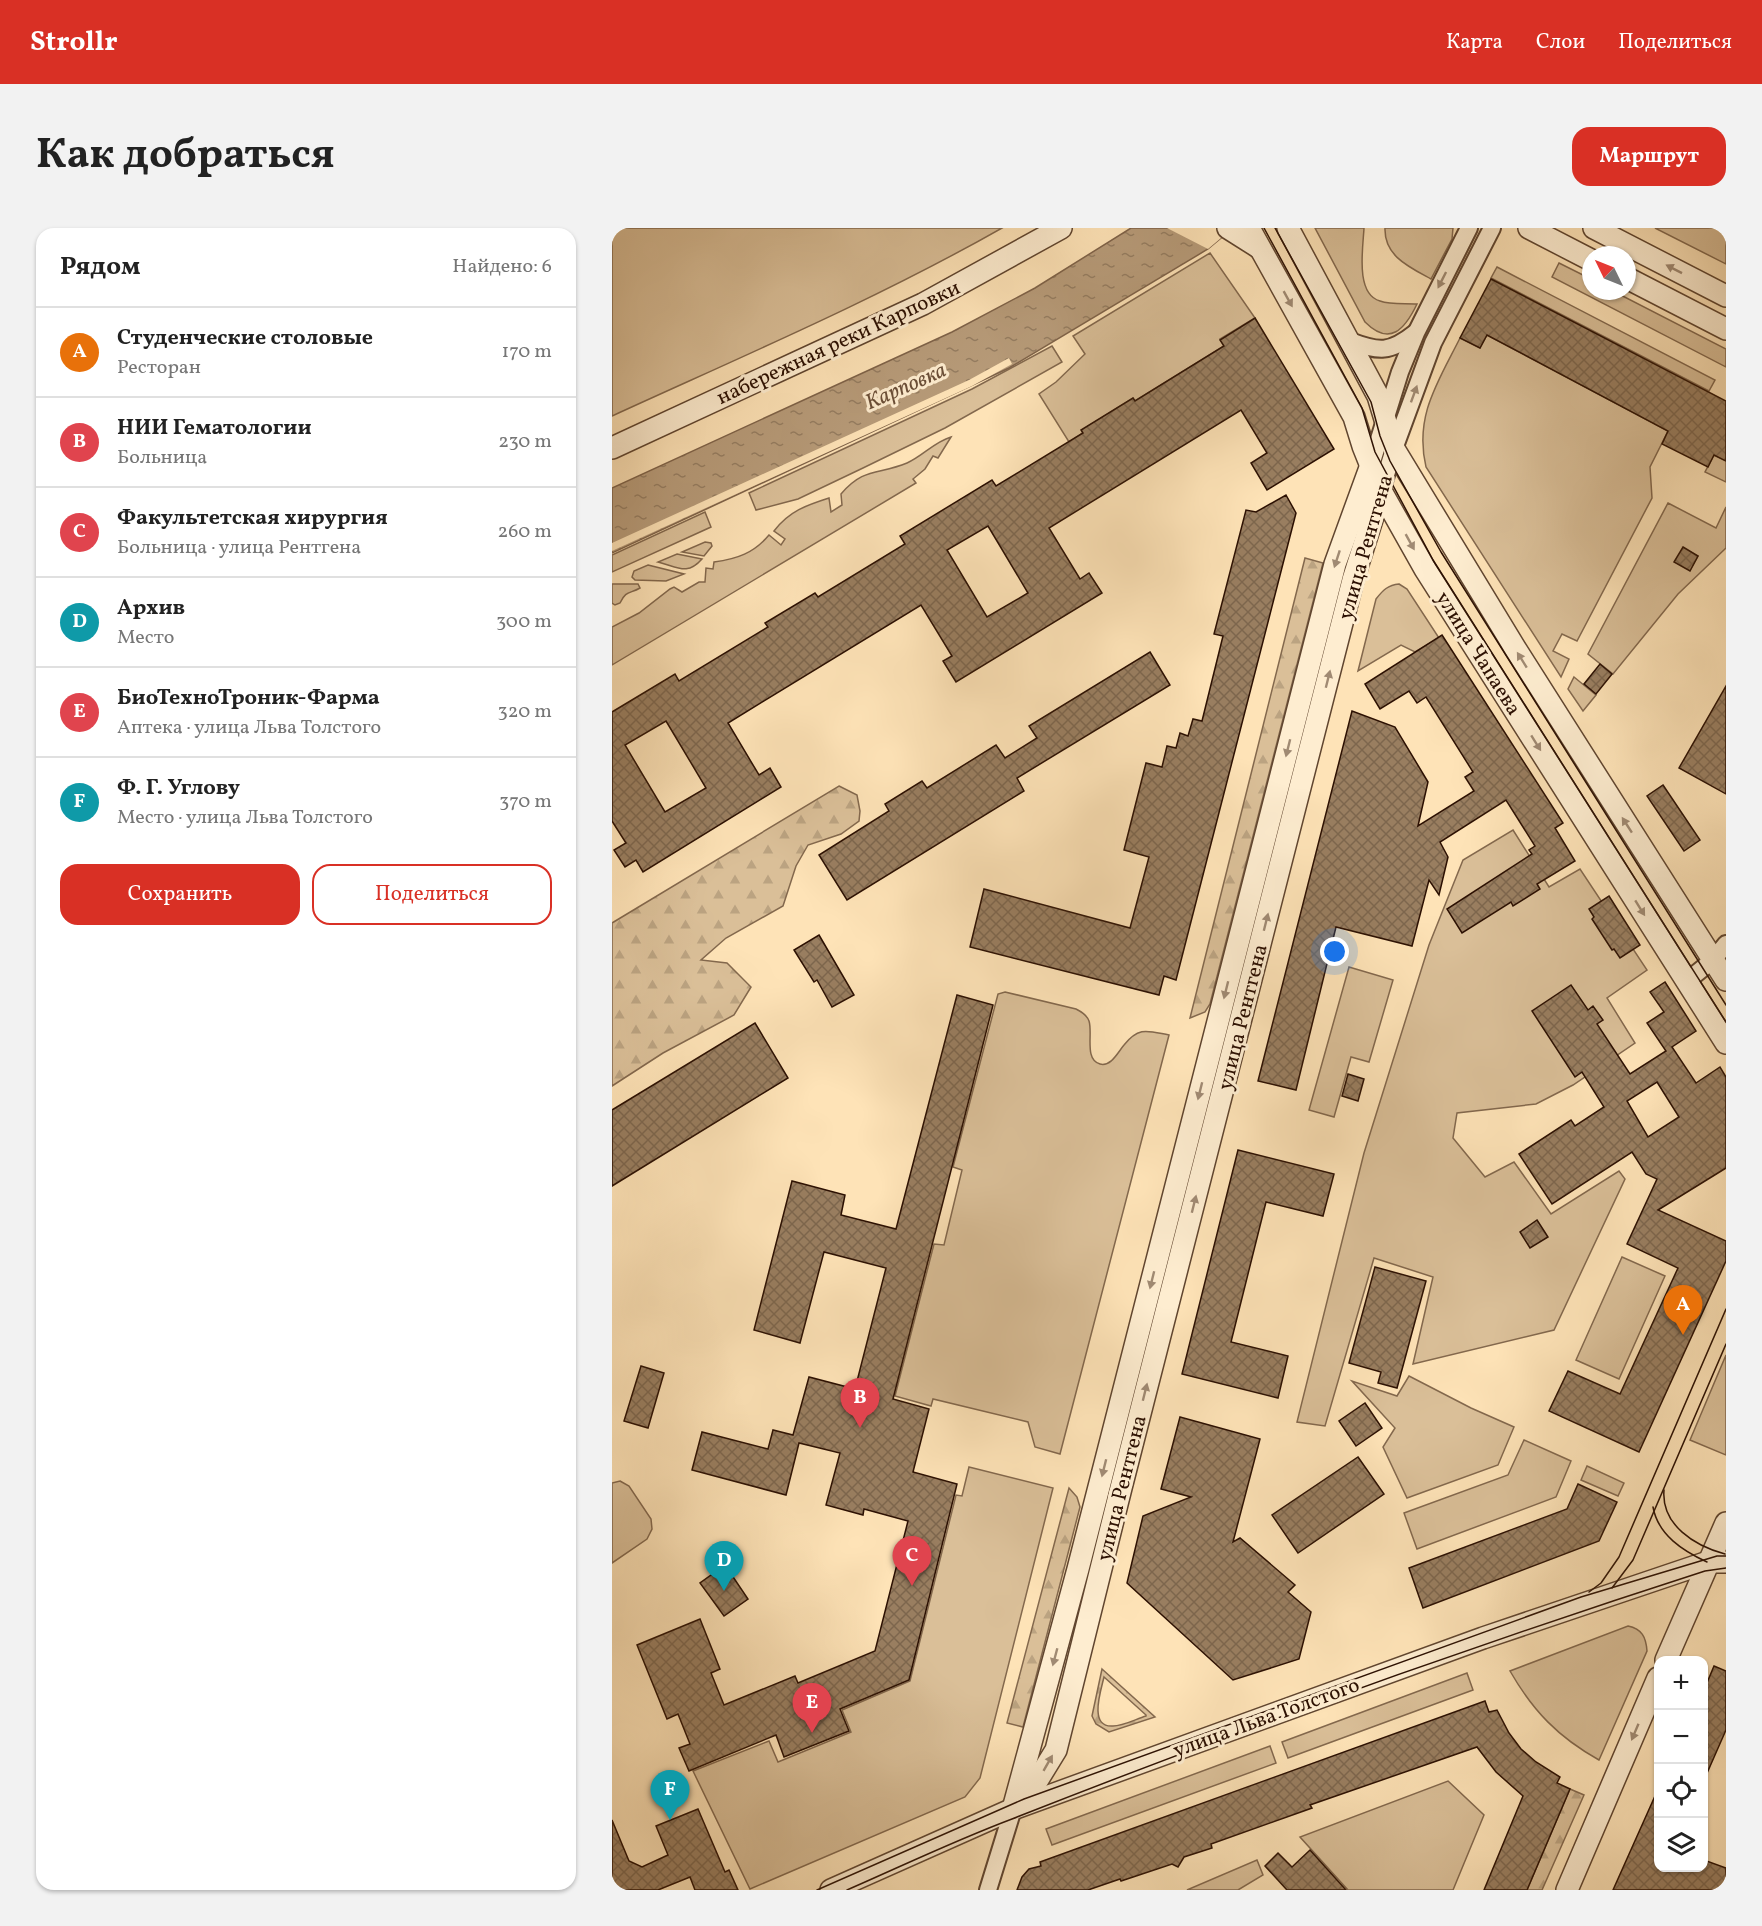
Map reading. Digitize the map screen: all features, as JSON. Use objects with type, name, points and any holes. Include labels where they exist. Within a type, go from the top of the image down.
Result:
[{"type":"street","name":"набережная реки Карповки","points":[[612,448],[923,304],[1061,228]]},
{"type":"street","name":"улица Чапаева","points":[[1288,228],[1378,396],[1394,449],[1531,674],[1720,952],[1726,980]]},
{"type":"street","points":[[1299,250],[1302,228]]},
{"type":"street","name":"улица Рентгена","points":[[988,1890],[1013,1809],[1081,1558],[1335,564],[1371,465],[1400,372],[1416,333],[1469,228]]},
{"type":"street","name":"улица Рентгена","points":[[1013,1809],[1024,1799],[1056,1750],[1348,601],[1381,491],[1433,343],[1491,228]]},
{"type":"street","points":[[1529,228],[1582,255]]},
{"type":"street","points":[[1594,228],[1726,296]]},
{"type":"street","name":"улица Чапаева","points":[[1236,229],[1260,248],[1354,417],[1381,491],[1425,569],[1726,1043]]},
{"type":"street","points":[[1636,283],[1726,329]]},
{"type":"street","points":[[1350,341],[1371,349],[1388,349],[1403,343],[1416,333]]},
{"type":"street","points":[[1687,981],[1720,952]]},
{"type":"street","points":[[1668,1656],[1717,1562],[1726,1523]]},
{"type":"street","name":"улица Льва Толстого","points":[[831,1890],[1013,1809],[1464,1645],[1717,1562]]},
{"type":"street","points":[[1567,1890],[1654,1690]]},
{"type":"green space","points":[[612,228],[1002,228],[858,303],[612,416]]},
{"type":"green space","points":[[1315,228],[1364,228],[1362,269],[1367,289],[1372,297],[1384,302],[1417,304],[1407,321],[1396,332],[1382,333],[1365,322]]},
{"type":"green space","points":[[1385,228],[1453,228],[1452,239],[1431,279],[1399,260],[1389,246]]},
{"type":"green space","points":[[1655,228],[1726,228],[1726,264]]},
{"type":"green space","points":[[1210,253],[1255,318],[1220,339],[1224,346],[1135,401],[1133,398],[1082,430],[1083,433],[1069,442],[1039,394],[1056,382],[1085,354],[1073,336]]},
{"type":"green space","points":[[1559,263],[1582,274],[1582,293],[1552,277]]},
{"type":"green space","points":[[1497,267],[1715,380],[1709,391],[1491,278]]},
{"type":"green space","points":[[1596,300],[1631,300],[1726,349],[1726,367]]},
{"type":"green space","points":[[1487,335],[1668,431],[1650,467],[1652,498],[1577,641],[1562,634],[1553,651],[1569,659],[1561,677],[1426,467],[1423,432],[1436,385],[1460,338],[1480,348]]},
{"type":"green space","points":[[1052,346],[1062,362],[945,428],[798,499],[756,510],[749,493],[972,389]]},
{"type":"green space","points":[[951,437],[938,458],[933,456],[925,469],[913,479],[916,483],[612,665],[612,627],[639,613],[674,587],[682,592],[699,582],[705,582],[706,568],[713,569],[714,562],[744,554],[769,535],[781,545],[785,539],[774,531],[792,514],[829,498],[831,512],[842,505],[841,494],[857,479],[907,463],[939,442]]},
{"type":"green space","points":[[1714,455],[1726,461],[1726,482],[1705,472]]},
{"type":"green space","points":[[1668,503],[1716,528],[1726,507],[1726,548],[1678,594],[1613,674],[1588,654]],"holes":[[[1683,548],[1698,556],[1690,570]]]},
{"type":"green space","points":[[705,512],[711,527],[612,572],[612,555]]},
{"type":"green space","points":[[705,542],[711,543],[712,546],[704,556],[682,552]]},
{"type":"green space","points":[[677,554],[702,559],[687,569],[658,562]]},
{"type":"green space","points":[[1305,558],[1323,563],[1210,1004],[1205,1012],[1190,1018]]},
{"type":"green space","points":[[648,565],[684,574],[666,581],[635,580],[632,577],[634,571]]},
{"type":"green space","points":[[612,584],[638,584],[640,588],[626,594],[620,603],[615,605],[612,603]]},
{"type":"green space","points":[[1399,584],[1407,589],[1439,638],[1415,652],[1401,645],[1358,671],[1376,599],[1386,588]]},
{"type":"green space","points":[[1574,677],[1596,695],[1583,711],[1568,689]]},
{"type":"green space","points":[[839,786],[857,795],[859,821],[841,834],[808,845],[796,866],[783,906],[726,938],[701,960],[727,963],[751,987],[734,1015],[663,1053],[612,1086],[612,923]]},
{"type":"green space","points":[[1513,830],[1549,887],[1580,869],[1647,970],[1607,998],[1635,1043],[1573,1085],[1536,1104],[1457,1113],[1453,1138],[1485,1177],[1514,1162],[1551,1214],[1619,1171],[1625,1179],[1554,1330],[1413,1364],[1433,1277],[1374,1258],[1325,1426],[1297,1422],[1364,1153],[1429,945],[1463,860]]},
{"type":"green space","points":[[1349,967],[1393,980],[1369,1062],[1351,1057],[1334,1117],[1309,1110]]},
{"type":"green space","points":[[1005,992],[1076,1009],[1084,1014],[1090,1026],[1092,1057],[1100,1064],[1111,1061],[1129,1039],[1139,1032],[1149,1031],[1169,1035],[1060,1454],[1035,1447],[1028,1422],[933,1399],[931,1406],[895,1396],[934,1244],[944,1245],[962,1170],[953,1167],[998,994]]},
{"type":"green space","points":[[1622,1257],[1665,1276],[1619,1379],[1576,1360]]},
{"type":"green space","points":[[1726,1355],[1726,1455],[1690,1440]]},
{"type":"green space","points":[[1409,1376],[1514,1427],[1498,1465],[1407,1498],[1383,1447],[1395,1428],[1352,1381],[1397,1396]]},
{"type":"green space","points":[[1524,1440],[1571,1461],[1556,1497],[1417,1549],[1404,1513],[1508,1475]]},
{"type":"green space","points":[[1587,1466],[1624,1483],[1618,1496],[1581,1480]]},
{"type":"green space","points":[[969,1467],[1053,1488],[980,1778],[965,1797],[750,1889],[693,1771],[769,1741],[778,1762],[851,1732],[842,1710],[910,1681],[956,1495],[962,1496]]},
{"type":"green space","points":[[620,1481],[629,1486],[651,1519],[652,1529],[647,1539],[612,1563],[612,1483]]},
{"type":"green space","points":[[1069,1488],[1077,1497],[1080,1507],[1023,1727],[1007,1723]]},
{"type":"green space","points":[[1628,1626],[1637,1629],[1642,1634],[1647,1651],[1599,1760],[1571,1742],[1537,1711],[1510,1671]]},
{"type":"green space","points":[[1102,1669],[1155,1717],[1109,1732],[1096,1724],[1092,1716]],"holes":[[[1104,1677],[1146,1715],[1117,1726],[1105,1725],[1098,1715]]]},
{"type":"green space","points":[[1467,1673],[1473,1690],[1288,1758],[1282,1742]]},
{"type":"green space","points":[[1270,1746],[1276,1763],[1052,1845],[1046,1829]]},
{"type":"green space","points":[[1448,1781],[1484,1815],[1453,1890],[1348,1890],[1300,1837]]},
{"type":"green space","points":[[1570,1789],[1584,1795],[1542,1890],[1527,1890]]},
{"type":"green space","points":[[1257,1860],[1263,1875],[1238,1890],[1187,1890]]},
{"type":"water","name":"Карповка","points":[[1131,228],[1233,228],[1208,249],[1009,368],[612,553],[612,488],[952,332],[1035,288]]},
{"type":"pier","points":[[1167,228],[1233,228],[1208,249]]},
{"type":"pier","points":[[1009,358],[1012,364],[972,386],[612,551],[612,543],[969,380]]},
{"type":"building","points":[[1491,279],[1726,401],[1726,461],[1714,455],[1708,467],[1662,444],[1668,431],[1487,335],[1480,348],[1460,338]]},
{"type":"building","points":[[1255,318],[1334,449],[1267,490],[1251,463],[1267,453],[1241,410],[1049,528],[1080,579],[1089,573],[1102,593],[956,682],[943,661],[952,656],[921,605],[728,723],[759,775],[770,768],[781,787],[643,872],[636,860],[625,867],[614,850],[626,843],[612,821],[612,712],[675,674],[679,681],[768,627],[765,623],[815,593],[818,597],[905,544],[900,536],[992,480],[996,486],[1083,433],[1081,430],[1133,398],[1135,401],[1224,346],[1220,340]],"holes":[[[988,526],[1028,593],[987,617],[947,550]],[[666,721],[706,788],[665,812],[625,745]]]},
{"type":"building","points":[[1286,495],[1296,513],[1176,980],[1164,976],[1159,995],[970,947],[984,889],[1130,928],[1149,857],[1124,850],[1146,763],[1162,767],[1167,746],[1176,748],[1180,733],[1188,736],[1193,719],[1202,721],[1223,636],[1214,634],[1246,510],[1256,512]]},
{"type":"building","points":[[1683,547],[1698,556],[1690,571],[1674,562]]},
{"type":"building","points":[[1442,635],[1563,823],[1555,828],[1575,861],[1537,884],[1540,889],[1513,906],[1511,902],[1462,933],[1447,909],[1532,854],[1529,850],[1535,846],[1506,800],[1440,842],[1448,857],[1439,895],[1429,880],[1412,946],[1336,927],[1296,1090],[1258,1081],[1352,711],[1395,727],[1428,782],[1418,826],[1474,791],[1465,777],[1473,772],[1426,697],[1417,703],[1409,691],[1380,709],[1365,684]]},
{"type":"building","points":[[1150,652],[1170,685],[1017,778],[1024,791],[847,900],[819,855],[889,811],[885,804],[922,781],[927,788],[996,745],[1005,758],[1037,738],[1029,726]]},
{"type":"building","points":[[1600,664],[1612,674],[1596,694],[1584,684]]},
{"type":"building","points":[[1726,686],[1726,794],[1679,768]]},
{"type":"building","points":[[1663,785],[1700,840],[1684,851],[1647,796]]},
{"type":"building","points":[[1609,896],[1640,945],[1620,958],[1614,949],[1612,950],[1592,919],[1594,917],[1589,909]]},
{"type":"building","points":[[819,935],[854,995],[832,1007],[817,980],[814,982],[794,950]]},
{"type":"building","points":[[1665,982],[1696,1031],[1672,1047],[1696,1083],[1720,1067],[1726,1077],[1726,1168],[1658,1210],[1726,1241],[1726,1261],[1639,1452],[1549,1411],[1568,1371],[1620,1394],[1678,1268],[1627,1244],[1657,1179],[1646,1174],[1632,1152],[1552,1204],[1519,1154],[1571,1120],[1575,1126],[1604,1107],[1582,1072],[1575,1077],[1532,1011],[1571,985],[1588,1010],[1593,1006],[1603,1020],[1597,1024],[1630,1074],[1666,1051],[1647,1023],[1664,1012],[1650,992]],"holes":[[[1657,1082],[1679,1117],[1648,1137],[1627,1101]]]},
{"type":"building","points":[[957,995],[993,1005],[893,1399],[929,1409],[913,1472],[957,1484],[909,1680],[840,1709],[849,1731],[784,1757],[776,1735],[689,1771],[679,1748],[690,1744],[678,1714],[667,1719],[637,1645],[700,1619],[720,1669],[711,1673],[724,1705],[795,1676],[798,1683],[875,1651],[908,1521],[864,1509],[863,1515],[826,1505],[840,1453],[799,1443],[786,1495],[692,1470],[702,1432],[768,1449],[773,1430],[793,1435],[809,1377],[855,1389],[886,1268],[824,1252],[800,1343],[754,1330],[792,1181],[845,1195],[841,1215],[896,1229]]},
{"type":"building","points":[[755,1023],[788,1078],[612,1186],[612,1110]]},
{"type":"building","points":[[1348,1074],[1364,1079],[1358,1101],[1342,1096]]},
{"type":"building","points":[[1238,1150],[1334,1174],[1323,1216],[1266,1202],[1231,1342],[1288,1356],[1278,1398],[1182,1374]]},
{"type":"building","points":[[1537,1220],[1548,1237],[1530,1248],[1520,1232]]},
{"type":"building","points":[[1375,1267],[1426,1281],[1397,1388],[1378,1383],[1381,1372],[1349,1363]]},
{"type":"building","points":[[641,1366],[664,1373],[648,1428],[624,1421]]},
{"type":"building","points":[[1365,1403],[1382,1428],[1356,1446],[1339,1421]]},
{"type":"building","points":[[1180,1417],[1260,1439],[1233,1542],[1240,1538],[1295,1585],[1288,1592],[1311,1612],[1299,1659],[1233,1680],[1127,1583],[1143,1516],[1191,1497],[1161,1489]]},
{"type":"building","points":[[1358,1457],[1384,1494],[1298,1553],[1272,1515]]},
{"type":"building","points":[[1578,1484],[1617,1502],[1599,1541],[1423,1608],[1409,1568],[1567,1509]]},
{"type":"building","points":[[725,1565],[748,1599],[724,1616],[700,1583]]},
{"type":"building","points":[[1714,1666],[1726,1671],[1726,1730],[1708,1771],[1708,1710],[1708,1680]]},
{"type":"building","points":[[1485,1701],[1489,1712],[1497,1710],[1509,1733],[1521,1749],[1536,1762],[1560,1777],[1557,1783],[1570,1789],[1527,1890],[1484,1890],[1523,1796],[1496,1772],[1477,1747],[1310,1805],[1312,1808],[1211,1844],[1212,1848],[1184,1857],[1178,1867],[1172,1864],[1088,1890],[1017,1890],[1022,1877],[1029,1869],[1041,1866],[1040,1862]]},
{"type":"building","points":[[1654,1798],[1654,1872],[1708,1872],[1708,1861],[1726,1868],[1726,1890],[1613,1890]]},
{"type":"building","points":[[698,1809],[725,1872],[729,1870],[738,1890],[695,1890],[690,1877],[658,1890],[612,1890],[612,1820],[629,1861],[642,1867],[668,1855],[656,1826]]},
{"type":"building","points":[[1310,1850],[1346,1890],[1287,1890],[1265,1866],[1278,1853],[1292,1867]]},
{"type":"tram line","points":[[1264,228],[1362,408],[1375,452],[1433,560],[1726,1022]]},
{"type":"tram line","points":[[1275,228],[1371,402],[1380,436],[1390,461],[1441,552],[1726,1005]]},
{"type":"tram line","points":[[1589,1592],[1601,1583],[1619,1557],[1726,1309]]},
{"type":"tram line","points":[[1612,1588],[1633,1560],[1726,1344]]},
{"type":"tram line","points":[[1664,1490],[1668,1514],[1674,1524],[1702,1546],[1725,1554]]},
{"type":"tram line","points":[[1653,1507],[1660,1526],[1666,1534],[1689,1553],[1707,1562]]},
{"type":"tram line","points":[[817,1890],[1024,1799],[1581,1597],[1717,1556],[1726,1556]]},
{"type":"tram line","points":[[847,1890],[991,1827],[1270,1721],[1618,1599],[1705,1571],[1726,1568]]},
{"type":"place","name":"Студенческие столовые","points":[[1683,1335]]},
{"type":"place","name":"НИИ Гематологии","points":[[860,1428]]},
{"type":"place","name":"Факультетская хирургия","points":[[912,1586]]},
{"type":"place","name":"Архив","points":[[724,1591]]},
{"type":"place","name":"БиоТехноТроник-Фарма","points":[[812,1733]]},
{"type":"place","name":"Ф. Г. Углову","points":[[670,1820]]}]
